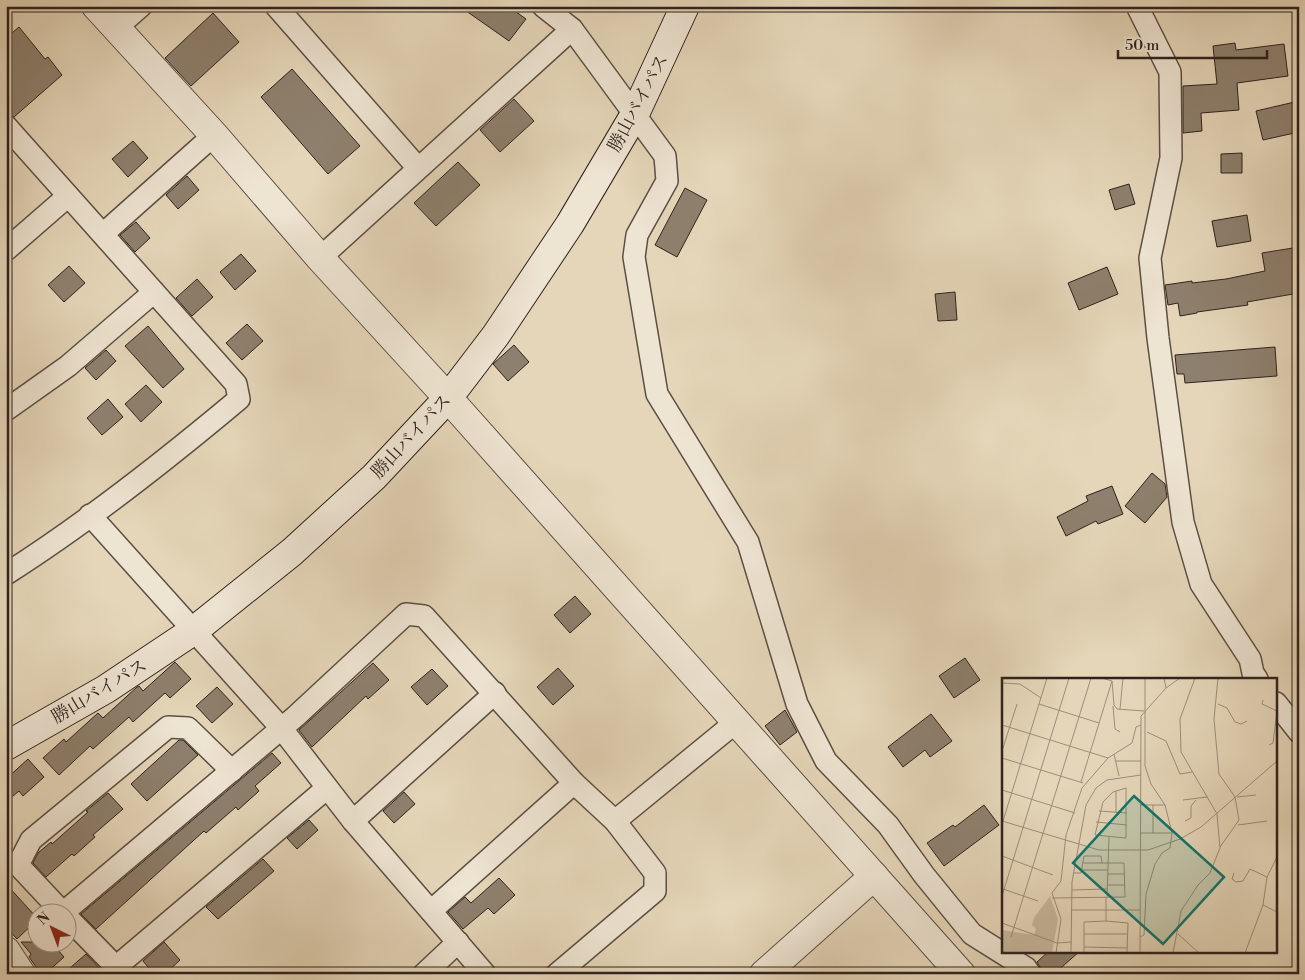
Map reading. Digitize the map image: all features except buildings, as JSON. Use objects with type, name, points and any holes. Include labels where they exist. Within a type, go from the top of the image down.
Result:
[{"type":"street","points":[[96,6],[214,135],[320,258],[448,398],[961,974]]},
{"type":"street","points":[[116,28],[140,6]]},
{"type":"street","points":[[276,6],[418,168]]},
{"type":"street","points":[[544,6],[572,29],[665,156],[667,181],[637,235],[634,257],[657,394],[748,542],[798,704],[826,761],[888,825],[924,875],[972,934],[1026,968],[1030,974]]},
{"type":"street","name":"勝山バイパス","points":[[6,746],[106,689],[194,631],[306,539],[374,477],[448,398],[496,334],[570,224],[635,114],[686,6]]},
{"type":"street","points":[[1137,6],[1170,72],[1171,158],[1150,258],[1158,338],[1182,522],[1201,584],[1250,659],[1253,673],[1257,678]]},
{"type":"street","points":[[320,258],[572,29]]},
{"type":"street","points":[[6,126],[236,384],[238,399],[168,458],[34,556],[6,574]]},
{"type":"street","points":[[103,234],[214,135]]},
{"type":"street","points":[[6,250],[68,196]]},
{"type":"street","points":[[6,410],[68,366],[154,292]]},
{"type":"street","points":[[90,515],[282,729],[353,820],[485,974]]},
{"type":"street","points":[[75,902],[282,729],[406,614],[424,616],[574,783],[615,821],[655,873],[655,891],[558,974]]},
{"type":"street","points":[[353,820],[495,693]]},
{"type":"street","points":[[1278,706],[1299,732]]},
{"type":"street","points":[[615,821],[736,722]]},
{"type":"street","points":[[53,902],[18,865],[32,840],[168,727],[188,728],[232,771]]},
{"type":"street","points":[[431,911],[574,783]]},
{"type":"street","points":[[78,928],[118,970],[327,788]]},
{"type":"street","points":[[764,974],[874,876]]},
{"type":"street","points":[[424,974],[458,942]]},
{"type":"street","points":[[6,951],[21,974]]}]
